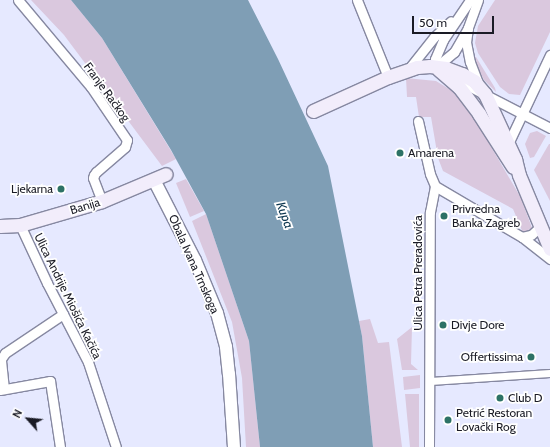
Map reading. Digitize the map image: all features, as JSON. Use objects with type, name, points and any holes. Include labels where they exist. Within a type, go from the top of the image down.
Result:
[{"type":"main road","points":[[313,110],[407,70],[423,66],[458,72],[482,90],[550,249]]},
{"type":"main road","points":[[436,68],[448,75],[459,86],[507,150]]},
{"type":"main road","name":"Banija","points":[[0,226],[20,225],[102,200],[160,177]]},
{"type":"street","name":"Franje Račkog","points":[[18,0],[91,87],[127,140],[125,147],[94,175],[93,178],[102,200]]},
{"type":"street","points":[[357,0],[388,77]]},
{"type":"street","points":[[436,68],[435,59],[438,50],[458,16],[470,0]]},
{"type":"street","points":[[436,68],[448,59],[454,52],[468,28],[478,0]]},
{"type":"street","points":[[407,70],[434,37],[458,16]]},
{"type":"street","points":[[468,28],[467,47],[482,90]]},
{"type":"street","points":[[507,150],[550,55]]},
{"type":"street","points":[[448,75],[482,90],[522,114],[550,128]]},
{"type":"street","points":[[418,121],[430,174],[436,186],[522,237],[550,259]]},
{"type":"street","name":"Obala Ivana Trnskoga","points":[[160,177],[217,313],[226,347],[234,447]]},
{"type":"street","name":"Ulica Petra Preradovića","points":[[429,447],[430,212],[436,186]]},
{"type":"street","points":[[432,202],[437,198],[449,195]]},
{"type":"street","name":"Ulica Andrije Miošića Kačića","points":[[20,225],[88,362],[116,447]]},
{"type":"street","points":[[522,237],[531,235],[541,226]]},
{"type":"street","points":[[60,447],[50,381],[2,390],[1,359],[5,353],[63,314]]},
{"type":"street","points":[[430,381],[550,373]]},
{"type":"shaded area","points":[[31,0],[71,0],[102,38],[176,159],[162,166],[64,35]]},
{"type":"shaded area","points":[[495,0],[550,0],[550,32],[520,95],[509,94],[500,87],[478,53],[475,43],[478,26]]},
{"type":"shaded area","points":[[472,56],[476,57],[496,92],[484,80]]},
{"type":"shaded area","points":[[406,78],[436,81],[454,92],[469,109],[521,198],[532,228],[523,233],[513,209],[443,171],[438,158],[431,117],[419,117],[416,97],[407,97]]},
{"type":"shaded area","points":[[537,131],[546,136],[534,157],[530,158],[525,144],[530,133]]},
{"type":"shaded area","points":[[550,144],[550,201],[534,170]]},
{"type":"shaded area","points":[[186,179],[204,211],[190,217],[176,183]]},
{"type":"shaded area","points":[[206,214],[249,341],[260,447],[246,447],[242,378],[232,322],[192,221]]},
{"type":"shaded area","points":[[370,319],[378,343],[389,342],[402,447],[373,447],[362,336],[359,321]]},
{"type":"shaded area","points":[[412,327],[411,364],[418,370],[402,370],[397,339]]},
{"type":"shaded area","points":[[420,375],[420,388],[404,390],[403,377]]},
{"type":"shaded area","points":[[405,394],[419,394],[419,447],[410,447]]},
{"type":"water","name":"Kupa","points":[[71,0],[248,0],[278,59],[328,166],[362,336],[373,447],[260,447],[249,341],[206,214],[171,150],[102,38]]},
{"type":"place","name":"Amarena","points":[[400,153]]},
{"type":"place","name":"Ljekarna","points":[[61,189]]},
{"type":"place","name":"Privredna Banka Zagreb","points":[[444,216]]},
{"type":"place","name":"Divje Dore","points":[[443,325]]},
{"type":"place","name":"Offertissima","points":[[531,357]]},
{"type":"place","name":"Club D","points":[[500,398]]},
{"type":"place","name":"Petrić Restoran Lovački Rog","points":[[448,420]]}]
